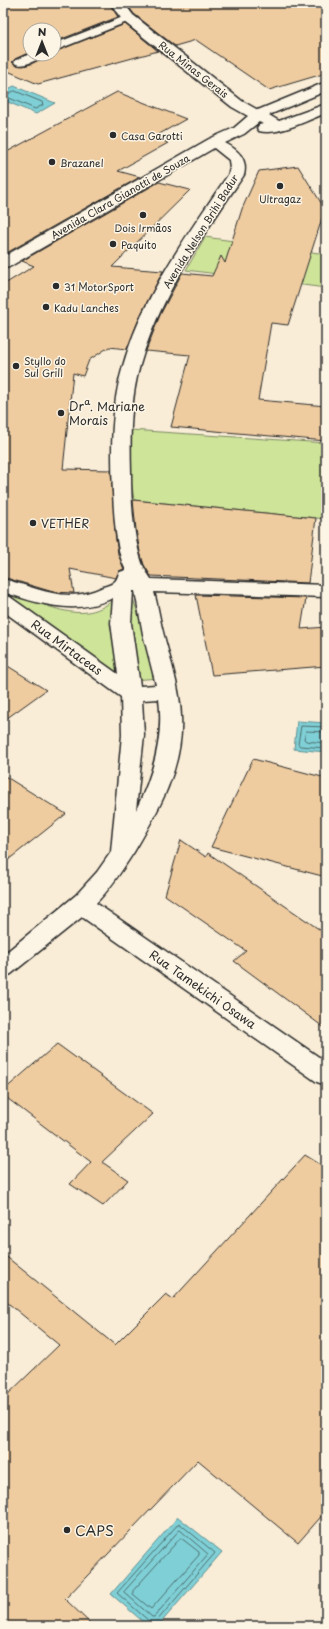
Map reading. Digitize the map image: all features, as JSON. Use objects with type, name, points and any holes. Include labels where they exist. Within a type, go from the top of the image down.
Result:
[{"type":"street","name":"Rua Minas Gerais","points":[[117,3],[128,18],[237,104],[278,126]]},
{"type":"street","name":"Avenida Clara Gianotti de Souza","points":[[3,264],[214,142],[239,131],[258,115],[326,86]]},
{"type":"street","name":"Avenida Clara Gianotti de Souza","points":[[239,131],[278,126],[326,108]]},
{"type":"street","name":"Avenida Nelson Brihi Badur","points":[[120,855],[133,735],[131,694],[121,623],[133,585],[133,565],[126,530],[121,459],[127,390],[132,363],[147,323],[160,295],[195,236],[236,175],[239,168],[239,162],[231,154],[214,142]]},
{"type":"street","points":[[3,585],[60,602],[78,602],[106,595],[133,585],[326,591]]},
{"type":"street","name":"Avenida Nelson Brihi Badur","points":[[3,968],[81,904],[110,873],[147,813],[166,763],[170,740],[171,717],[167,691],[148,615],[133,585]]},
{"type":"street","name":"Rua Mirtaceas","points":[[3,601],[131,694]]},
{"type":"street","points":[[131,694],[167,691]]},
{"type":"street","name":"Rua Tamekichi Osawa","points":[[81,904],[326,1075]]},
{"type":"lane","points":[[62,45],[128,18]]},
{"type":"green space","points":[[205,237],[326,254],[326,288],[186,270]]},
{"type":"green space","points":[[130,430],[326,443],[326,519],[134,500],[129,466]]},
{"type":"green space","points":[[130,590],[160,678],[132,680]]},
{"type":"green space","points":[[3,592],[47,606],[76,612],[90,612],[104,606],[117,596],[112,615],[112,627],[118,675]]},
{"type":"water","points":[[14,86],[55,103],[36,114],[3,100],[3,92]]},
{"type":"water","points":[[297,721],[326,723],[326,752],[294,749]]},
{"type":"water","points":[[178,1517],[222,1552],[158,1626],[148,1626],[111,1594]]},
{"type":"building","points":[[3,3],[109,3],[118,17],[62,39],[62,22],[22,22],[22,56],[12,62],[16,65],[23,66],[35,62],[62,62],[62,49],[125,24],[158,51],[38,84],[3,69]]},
{"type":"building","points":[[126,3],[326,3],[326,73],[269,90],[196,40],[175,46],[134,14]]},
{"type":"building","points":[[117,92],[186,119],[154,137],[168,143],[118,171],[140,177],[3,255],[3,154]]},
{"type":"building","points":[[298,166],[325,209],[288,325],[271,323],[258,400],[326,406],[326,441],[171,427],[190,355],[146,351],[160,315],[182,273],[212,276],[221,256],[225,263],[242,209],[259,171]]},
{"type":"building","points":[[159,182],[190,190],[112,267],[163,271],[141,314],[127,349],[109,347],[89,360],[83,376],[73,373],[63,469],[111,470],[115,533],[118,554],[124,569],[119,571],[116,578],[70,569],[74,593],[53,592],[3,577],[3,285],[34,266],[22,261]]},
{"type":"building","points":[[133,500],[316,518],[308,583],[151,576],[144,565],[140,552]]},
{"type":"building","points":[[196,595],[306,598],[301,629],[326,627],[326,666],[212,675]]},
{"type":"building","points":[[3,663],[46,690],[3,721]]},
{"type":"building","points":[[253,759],[326,778],[326,877],[211,847]]},
{"type":"building","points":[[3,775],[66,814],[3,864]]},
{"type":"building","points":[[181,840],[206,857],[208,853],[326,934],[326,1029],[234,961],[246,951],[165,895]]},
{"type":"building","points":[[57,1044],[153,1114],[102,1162],[128,1180],[103,1206],[70,1184],[91,1162],[3,1095],[3,1091]]},
{"type":"building","points":[[305,1155],[326,1168],[326,1511],[298,1543],[198,1460],[65,1599],[93,1626],[3,1626],[3,1399],[59,1345],[3,1299],[3,1254],[115,1345],[166,1294],[173,1299]]},
{"type":"place","name":"Casa Garotti","points":[[113,135]]},
{"type":"place","name":"Brazanel","points":[[52,162]]},
{"type":"place","name":"Ultragaz","points":[[280,186]]},
{"type":"place","name":"Dois Irmãos","points":[[143,215]]},
{"type":"place","name":"Paquito","points":[[113,244]]},
{"type":"place","name":"31 MotorSport","points":[[56,286]]},
{"type":"place","name":"Kadu Lanches","points":[[46,307]]},
{"type":"place","name":"Styllo do Sul Grill","points":[[16,366]]},
{"type":"place","name":"Drª. Mariane Morais","points":[[61,413]]},
{"type":"place","name":"VETHER","points":[[33,523]]},
{"type":"place","name":"CAPS","points":[[67,1530]]}]
